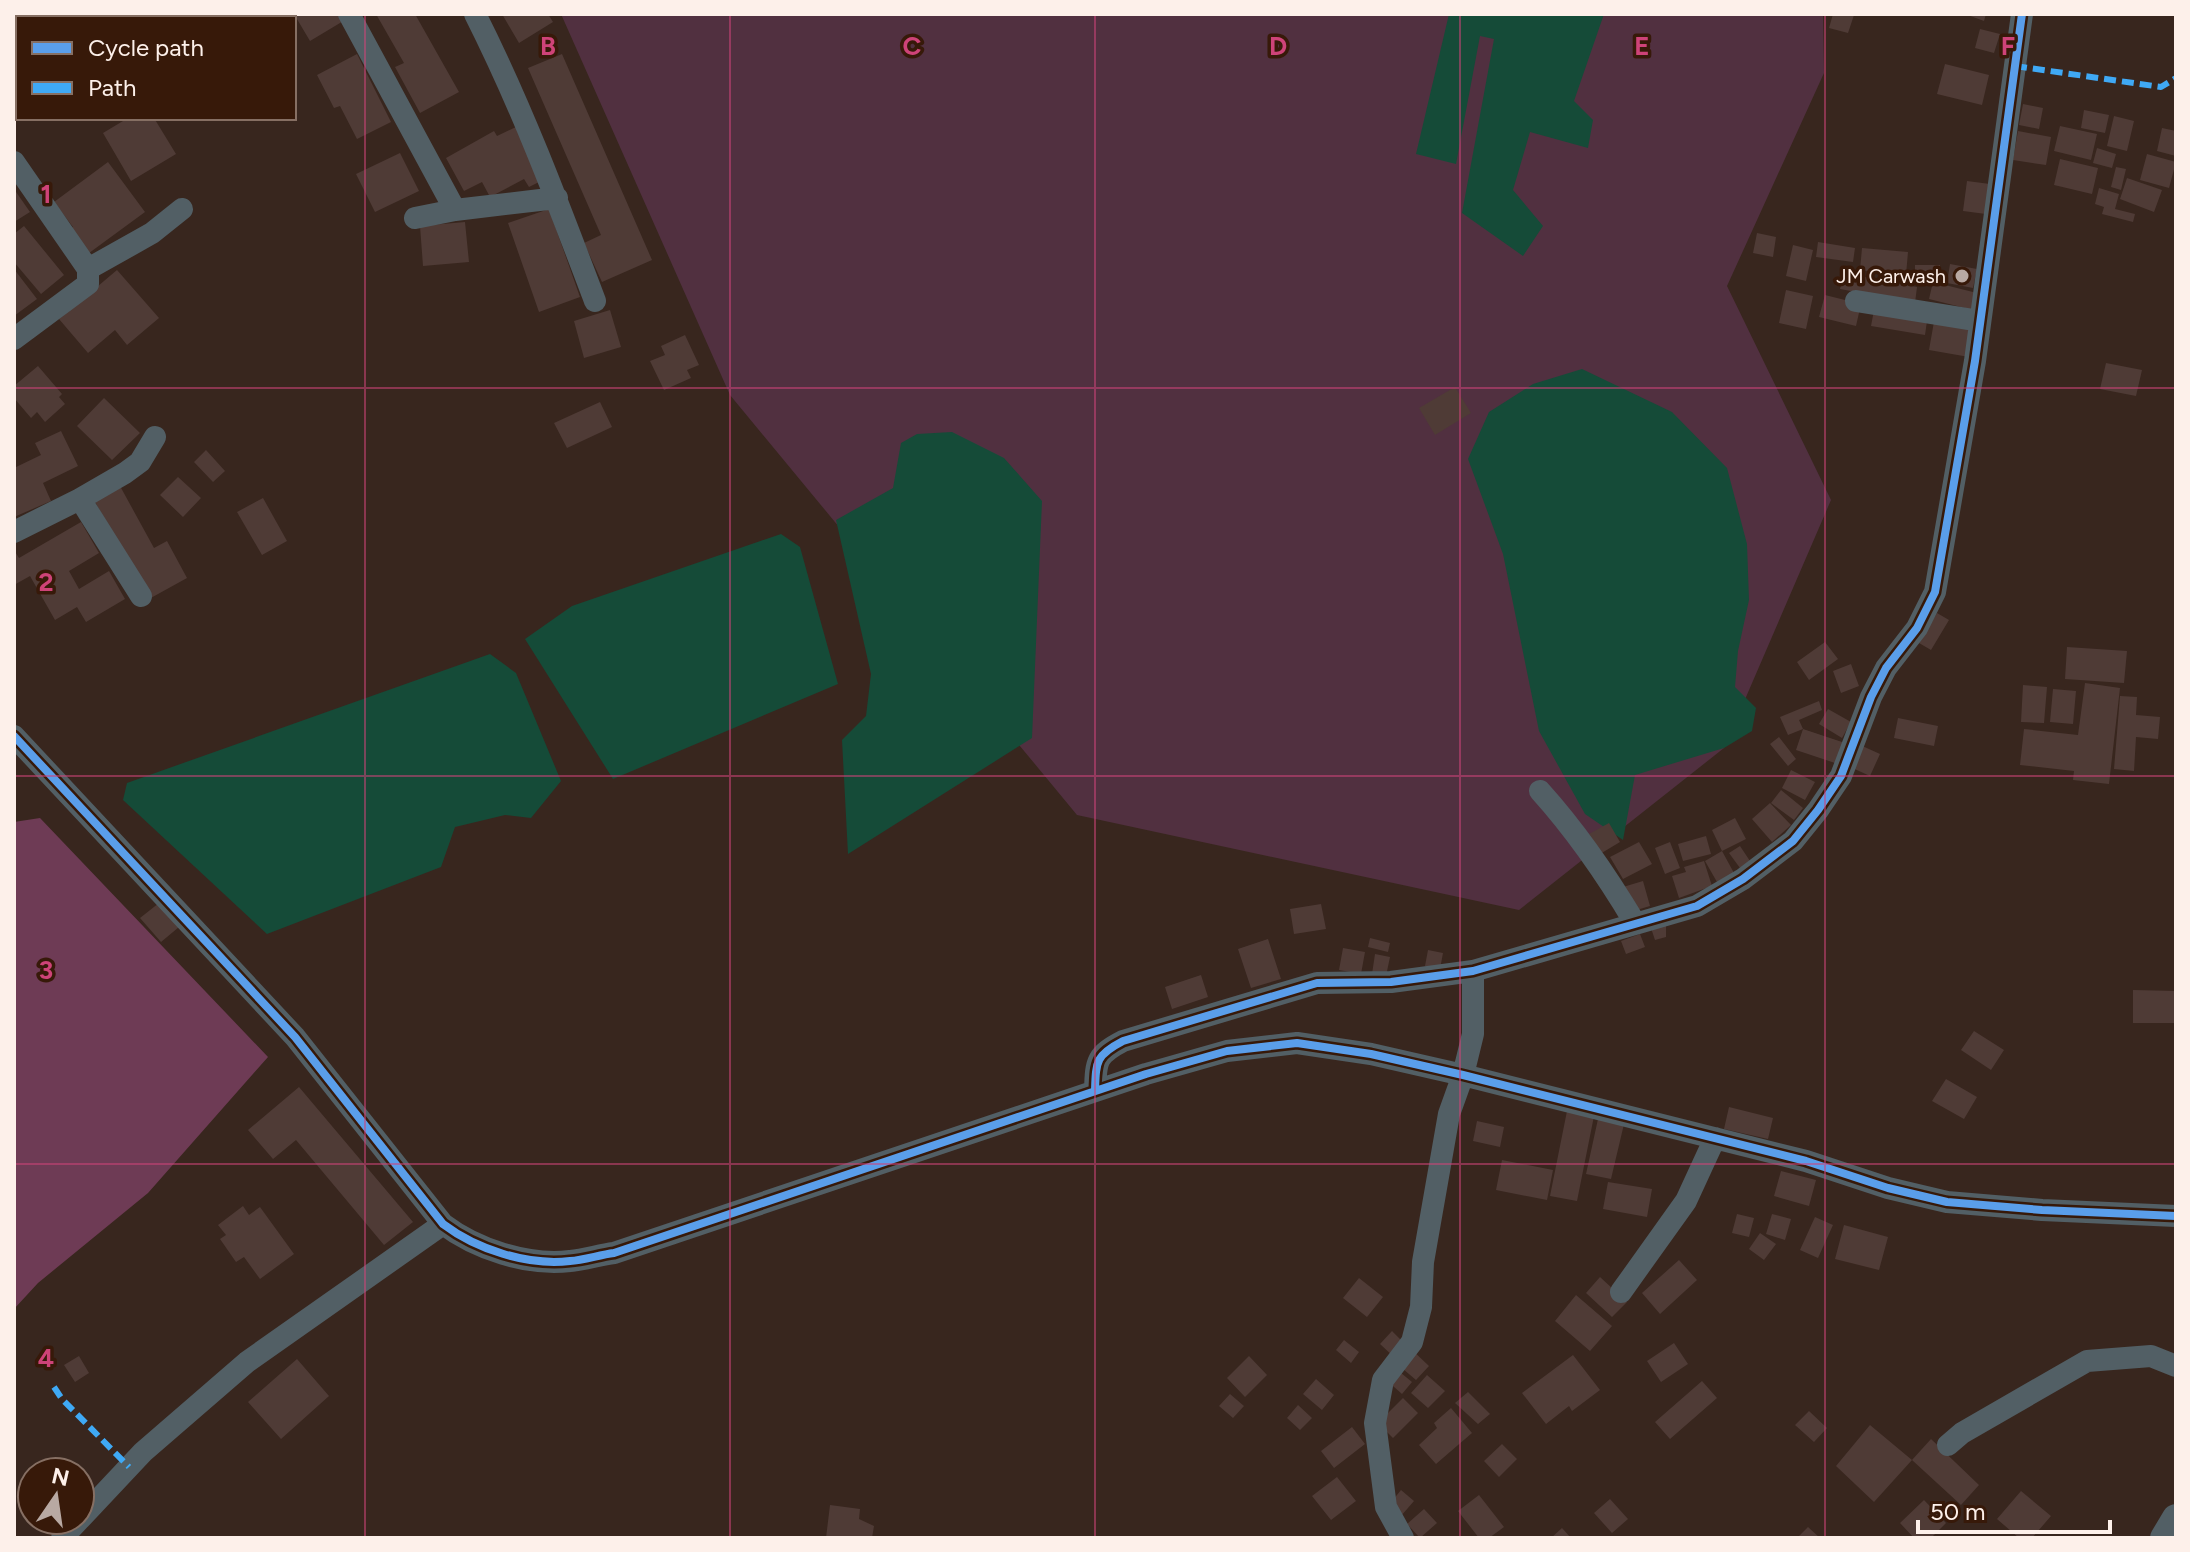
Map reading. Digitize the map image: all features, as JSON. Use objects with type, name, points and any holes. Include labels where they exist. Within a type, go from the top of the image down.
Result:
[{"type":"street","points":[[349,14],[455,210]]},
{"type":"street","points":[[475,14],[506,76],[557,198],[595,301]]},
{"type":"street","points":[[1095,1090],[1096,1069],[1103,1051],[1123,1041],[1317,983],[1391,982],[1473,971],[1697,906],[1743,879],[1793,841],[1841,776],[1871,697],[1886,668],[1917,628],[1935,592],[1980,321],[2022,14]]},
{"type":"street","points":[[14,162],[90,276],[88,284],[14,339]]},
{"type":"street","points":[[415,218],[557,198]]},
{"type":"street","points":[[88,269],[152,233],[182,209]]},
{"type":"street","points":[[1856,301],[1980,321]]},
{"type":"street","points":[[14,532],[125,473],[140,462],[155,437]]},
{"type":"street","points":[[80,499],[141,596]]},
{"type":"street","points":[[14,736],[295,1037],[443,1224],[462,1238],[491,1250],[530,1259],[567,1262],[614,1253],[1095,1090],[1227,1051],[1297,1043],[1371,1054],[1463,1075],[1806,1161],[1888,1188],[1947,1202],[2176,1216]]},
{"type":"street","points":[[1540,791],[1566,820],[1607,876],[1635,923]]},
{"type":"street","points":[[1403,1538],[1386,1507],[1375,1423],[1383,1380],[1412,1342],[1421,1307],[1423,1262],[1449,1114],[1473,1034],[1473,971]]},
{"type":"street","points":[[1621,1292],[1686,1201],[1715,1138]]},
{"type":"street","points":[[96,1503],[143,1452],[247,1362],[443,1224]]},
{"type":"street","points":[[1948,1445],[1962,1433],[2087,1361],[2151,1356],[2176,1366]]},
{"type":"street","points":[[2164,1538],[2176,1518]]},
{"type":"shaded area","points":[[561,14],[1823,14],[1824,73],[1727,286],[1831,500],[1724,748],[1519,910],[1077,815],[730,395]]},
{"type":"shaded area","points":[[1449,14],[1604,14],[1574,101],[1593,120],[1588,148],[1530,132],[1513,190],[1543,226],[1523,256],[1462,213],[1494,39],[1480,36],[1456,164],[1416,154]]},
{"type":"shaded area","points":[[1582,369],[1672,412],[1727,468],[1747,544],[1749,600],[1738,651],[1735,687],[1756,708],[1752,731],[1724,748],[1635,775],[1623,840],[1585,814],[1539,731],[1503,554],[1468,459],[1489,412],[1533,384]]},
{"type":"shaded area","points":[[952,432],[1004,458],[1042,501],[1032,738],[848,854],[842,740],[866,716],[871,674],[836,520],[893,488],[901,443],[917,434]]},
{"type":"shaded area","points":[[781,534],[800,547],[838,684],[613,779],[525,639],[572,606]]},
{"type":"shaded area","points":[[490,654],[516,673],[561,781],[531,818],[505,815],[455,827],[441,867],[267,934],[123,800],[127,783]]},
{"type":"shaded area","points":[[40,818],[268,1057],[148,1193],[38,1283],[14,1309],[14,822]]},
{"type":"building","points":[[341,14],[345,20],[310,41],[295,16]]},
{"type":"building","points":[[376,14],[415,14],[459,92],[420,113],[395,67],[404,63]]},
{"type":"building","points":[[502,14],[548,14],[553,22],[519,43]]},
{"type":"building","points":[[1833,14],[1854,15],[1848,33],[1829,28]]},
{"type":"building","points":[[1965,14],[1986,14],[1984,21]]},
{"type":"building","points":[[1980,29],[2000,34],[1994,53],[1975,48]]},
{"type":"building","points":[[357,54],[391,122],[357,139],[340,106],[334,108],[317,75]]},
{"type":"building","points":[[562,54],[652,260],[602,282],[584,243],[601,235],[528,68]]},
{"type":"building","points":[[1945,64],[1989,75],[1982,105],[1937,94]]},
{"type":"building","points":[[2023,104],[2043,108],[2039,129],[2019,125]]},
{"type":"building","points":[[2084,110],[2109,115],[2105,133],[2081,128]]},
{"type":"building","points":[[2114,116],[2134,121],[2127,151],[2107,146]]},
{"type":"building","points":[[125,120],[155,120],[176,154],[131,181],[103,133]]},
{"type":"building","points":[[2060,126],[2097,134],[2091,160],[2054,151]]},
{"type":"building","points":[[516,127],[545,179],[529,187],[524,179],[490,197],[482,182],[464,191],[446,158],[494,131],[497,136]]},
{"type":"building","points":[[2162,128],[2176,131],[2176,156],[2157,151]]},
{"type":"building","points":[[2018,131],[2051,137],[2046,165],[2013,160]]},
{"type":"building","points":[[2097,148],[2116,154],[2112,168],[2093,163]]},
{"type":"building","points":[[400,153],[419,191],[375,212],[356,174]]},
{"type":"building","points":[[2147,154],[2176,162],[2169,188],[2140,180]]},
{"type":"building","points":[[2060,159],[2098,168],[2092,194],[2054,185]]},
{"type":"building","points":[[108,162],[145,212],[85,256],[67,232],[73,227],[54,202]]},
{"type":"building","points":[[2116,167],[2126,169],[2121,190],[2111,187]]},
{"type":"building","points":[[2127,178],[2162,190],[2154,212],[2120,199]]},
{"type":"building","points":[[1967,181],[1990,184],[1986,214],[1963,211]]},
{"type":"building","points":[[2099,188],[2119,194],[2115,209],[2135,214],[2133,222],[2102,214],[2104,207],[2095,204]]},
{"type":"building","points":[[14,189],[30,212],[14,222]]},
{"type":"building","points":[[549,209],[580,297],[539,312],[508,223]]},
{"type":"building","points":[[465,222],[469,262],[423,266],[420,226]]},
{"type":"building","points":[[24,226],[64,275],[41,294],[14,262],[14,234]]},
{"type":"building","points":[[1757,233],[1776,237],[1773,257],[1753,253]]},
{"type":"building","points":[[1818,242],[1855,248],[1853,262],[1816,257]]},
{"type":"building","points":[[1793,245],[1813,250],[1806,281],[1786,276]]},
{"type":"building","points":[[1862,248],[1908,252],[1906,275],[1860,270]]},
{"type":"building","name":"JM Carwash","points":[[1950,264],[1977,269],[1973,288],[1947,283]]},
{"type":"building","points":[[1915,265],[1940,265],[1940,282],[1915,282]]},
{"type":"building","points":[[14,269],[37,299],[14,316]]},
{"type":"building","points":[[117,270],[159,318],[127,345],[115,330],[88,353],[59,319]]},
{"type":"building","points":[[1844,273],[1917,287],[1915,303],[1840,289]]},
{"type":"building","points":[[1933,282],[1981,294],[1977,311],[1929,299]]},
{"type":"building","points":[[1786,290],[1813,296],[1806,329],[1779,323]]},
{"type":"building","points":[[1825,295],[1861,304],[1856,326],[1819,317]]},
{"type":"building","points":[[1875,305],[1928,314],[1925,335],[1871,326]]},
{"type":"building","points":[[610,310],[621,347],[584,358],[574,321]]},
{"type":"building","points":[[1935,316],[1976,323],[1969,357],[1929,350]]},
{"type":"building","points":[[685,335],[699,365],[687,370],[691,378],[664,390],[650,361],[665,355],[661,346]]},
{"type":"building","points":[[2106,363],[2142,370],[2136,396],[2100,389]]},
{"type":"building","points":[[38,366],[62,394],[59,397],[65,404],[45,422],[37,412],[31,418],[14,398],[14,386]]},
{"type":"building","points":[[1455,387],[1471,413],[1435,435],[1419,408]]},
{"type":"building","points":[[104,398],[140,433],[112,460],[77,426]]},
{"type":"building","points":[[600,402],[612,427],[567,448],[554,423]]},
{"type":"building","points":[[61,431],[78,466],[43,483],[51,501],[14,517],[14,468],[41,455],[35,443]]},
{"type":"building","points":[[206,450],[225,471],[213,482],[194,462]]},
{"type":"building","points":[[178,477],[201,498],[183,517],[160,495]]},
{"type":"building","points":[[120,486],[154,548],[167,541],[187,578],[149,599],[94,500]]},
{"type":"building","points":[[263,498],[287,541],[262,555],[237,512]]},
{"type":"building","points":[[81,522],[99,553],[69,571],[79,589],[109,571],[125,599],[86,622],[77,607],[55,620],[30,576],[14,585],[14,550],[19,558]]},
{"type":"building","points":[[1937,613],[1949,620],[1931,650],[1919,643]]},
{"type":"building","points":[[1825,642],[1838,659],[1809,680],[1797,662]]},
{"type":"building","points":[[2067,647],[2127,651],[2124,683],[2065,679]]},
{"type":"building","points":[[1851,664],[1859,686],[1841,693],[1833,671]]},
{"type":"building","points":[[2085,683],[2120,688],[2109,784],[2073,780],[2074,771],[2020,765],[2024,729],[2078,735]]},
{"type":"building","points":[[2023,685],[2047,687],[2044,723],[2021,722]]},
{"type":"building","points":[[2053,689],[2076,691],[2073,724],[2050,722]]},
{"type":"building","points":[[2120,696],[2137,697],[2136,715],[2160,717],[2158,739],[2136,737],[2134,771],[2114,769]]},
{"type":"building","points":[[1819,701],[1822,710],[1799,720],[1803,729],[1788,735],[1780,717]]},
{"type":"building","points":[[1828,709],[1851,722],[1842,738],[1819,724]]},
{"type":"building","points":[[1898,718],[1938,726],[1934,746],[1894,738]]},
{"type":"building","points":[[1803,729],[1845,743],[1838,764],[1796,750]]},
{"type":"building","points":[[1779,737],[1796,759],[1788,766],[1770,744]]},
{"type":"building","points":[[1858,744],[1880,754],[1870,776],[1848,766]]},
{"type":"building","points":[[1791,770],[1815,782],[1805,800],[1782,788]]},
{"type":"building","points":[[1781,790],[1803,808],[1794,820],[1771,803]]},
{"type":"building","points":[[1770,803],[1791,825],[1772,842],[1752,819]]},
{"type":"building","points":[[1735,818],[1746,839],[1722,851],[1712,830]]},
{"type":"building","points":[[1609,823],[1620,842],[1600,854],[1589,834]]},
{"type":"building","points":[[1706,836],[1711,854],[1683,861],[1678,844]]},
{"type":"building","points":[[1639,842],[1652,864],[1623,879],[1610,857]]},
{"type":"building","points":[[1670,842],[1680,868],[1665,874],[1655,848]]},
{"type":"building","points":[[1740,846],[1750,861],[1740,868],[1729,853]]},
{"type":"building","points":[[1722,851],[1734,873],[1717,882],[1705,861]]},
{"type":"building","points":[[1704,861],[1712,886],[1679,898],[1672,876],[1686,872],[1684,867]]},
{"type":"building","points":[[1643,881],[1650,906],[1630,912],[1623,887]]},
{"type":"building","points":[[159,903],[179,927],[161,942],[140,918]]},
{"type":"building","points":[[1321,904],[1326,929],[1294,934],[1290,909]]},
{"type":"building","points":[[1666,924],[1666,937],[1655,940],[1651,928]]},
{"type":"building","points":[[1640,934],[1645,947],[1626,954],[1621,941]]},
{"type":"building","points":[[1370,938],[1390,943],[1388,952],[1368,947]]},
{"type":"building","points":[[1268,939],[1281,979],[1251,988],[1238,949]]},
{"type":"building","points":[[1343,948],[1365,952],[1361,974],[1339,970]]},
{"type":"building","points":[[1428,950],[1443,953],[1440,969],[1425,966]]},
{"type":"building","points":[[1375,954],[1390,957],[1386,976],[1372,974]]},
{"type":"building","points":[[1201,975],[1208,997],[1172,1009],[1165,987]]},
{"type":"building","points":[[2133,990],[2176,991],[2176,1023],[2133,1023]]},
{"type":"building","points":[[1974,1031],[2004,1050],[1991,1070],[1961,1050]]},
{"type":"building","points":[[1946,1079],[1977,1097],[1964,1119],[1932,1101]]},
{"type":"building","points":[[299,1087],[413,1222],[384,1245],[296,1140],[273,1159],[248,1130]]},
{"type":"building","points":[[1729,1107],[1773,1118],[1768,1139],[1724,1129]]},
{"type":"building","points":[[1567,1111],[1594,1116],[1577,1201],[1550,1196]]},
{"type":"building","points":[[1598,1119],[1624,1124],[1611,1179],[1586,1174]]},
{"type":"building","points":[[1477,1121],[1504,1127],[1500,1147],[1473,1141]]},
{"type":"building","points":[[1502,1160],[1553,1170],[1547,1200],[1496,1190]]},
{"type":"building","points":[[1781,1171],[1816,1180],[1809,1206],[1774,1196]]},
{"type":"building","points":[[1608,1182],[1652,1189],[1647,1217],[1603,1209]]},
{"type":"building","points":[[243,1206],[249,1215],[260,1207],[294,1254],[260,1279],[244,1257],[236,1262],[220,1239],[226,1235],[218,1225]]},
{"type":"building","points":[[1737,1214],[1754,1218],[1749,1237],[1732,1233]]},
{"type":"building","points":[[1772,1214],[1791,1219],[1785,1240],[1766,1234]]},
{"type":"building","points":[[1815,1217],[1833,1225],[1818,1258],[1800,1250]]},
{"type":"building","points":[[1844,1225],[1888,1237],[1879,1270],[1835,1259]]},
{"type":"building","points":[[1760,1233],[1776,1244],[1764,1260],[1749,1249]]},
{"type":"building","points":[[1679,1260],[1697,1280],[1660,1314],[1642,1293]]},
{"type":"building","points":[[1600,1277],[1627,1302],[1612,1317],[1586,1293]]},
{"type":"building","points":[[1359,1278],[1383,1297],[1367,1317],[1343,1298]]},
{"type":"building","points":[[1576,1295],[1612,1326],[1590,1351],[1555,1321]]},
{"type":"building","points":[[1392,1331],[1407,1346],[1395,1358],[1380,1344]]},
{"type":"building","points":[[1344,1340],[1359,1352],[1351,1363],[1336,1350]]},
{"type":"building","points":[[1674,1343],[1688,1364],[1661,1382],[1647,1361]]},
{"type":"building","points":[[1410,1348],[1429,1366],[1416,1380],[1396,1363]]},
{"type":"building","points":[[1573,1355],[1600,1390],[1572,1411],[1569,1406],[1546,1424],[1522,1393]]},
{"type":"building","points":[[79,1356],[89,1373],[75,1382],[64,1365]]},
{"type":"building","points":[[1249,1356],[1267,1375],[1245,1397],[1227,1378]]},
{"type":"building","points":[[297,1359],[329,1396],[281,1439],[248,1402]]},
{"type":"building","points":[[1395,1368],[1412,1382],[1402,1394],[1385,1379]]},
{"type":"building","points":[[1427,1375],[1445,1391],[1428,1408],[1411,1393]]},
{"type":"building","points":[[1316,1379],[1334,1395],[1322,1410],[1303,1394]]},
{"type":"building","points":[[1702,1381],[1717,1398],[1670,1439],[1655,1422]]},
{"type":"building","points":[[1468,1392],[1490,1414],[1478,1424],[1455,1403]]},
{"type":"building","points":[[1230,1394],[1244,1406],[1233,1418],[1219,1406]]},
{"type":"building","points":[[1403,1398],[1418,1413],[1393,1438],[1378,1423]]},
{"type":"building","points":[[1298,1405],[1312,1418],[1300,1430],[1287,1418]]},
{"type":"building","points":[[1451,1408],[1472,1433],[1436,1464],[1419,1445],[1437,1428],[1434,1423]]},
{"type":"building","points":[[1809,1411],[1827,1428],[1814,1442],[1795,1425]]},
{"type":"building","points":[[1870,1425],[1912,1460],[1874,1502],[1836,1466]]},
{"type":"building","points":[[1352,1427],[1365,1444],[1334,1468],[1321,1451]]},
{"type":"building","points":[[1931,1439],[1979,1485],[1961,1505],[1912,1460]]},
{"type":"building","points":[[1502,1444],[1517,1459],[1499,1477],[1484,1461]]},
{"type":"building","points":[[1337,1477],[1356,1501],[1331,1520],[1312,1496]]},
{"type":"building","points":[[1401,1490],[1414,1501],[1401,1516],[1388,1506]]},
{"type":"building","points":[[2021,1491],[2051,1516],[2032,1538],[2019,1538],[1997,1519]]},
{"type":"building","points":[[1479,1495],[1504,1527],[1489,1538],[1479,1538],[1458,1511]]},
{"type":"building","points":[[1610,1499],[1628,1519],[1612,1533],[1594,1513]]},
{"type":"building","points":[[1924,1500],[1946,1523],[1931,1538],[1914,1538],[1900,1523]]},
{"type":"building","points":[[830,1505],[860,1509],[859,1519],[874,1526],[872,1538],[826,1538]]},
{"type":"building","points":[[1424,1509],[1437,1523],[1420,1538],[1407,1524]]},
{"type":"building","points":[[1808,1527],[1820,1538],[1797,1538]]},
{"type":"building","points":[[1562,1528],[1571,1538],[1551,1538]]},
{"type":"marked path","points":[[2015,66],[2161,87],[2176,78]]},
{"type":"marked path","points":[[54,1387],[129,1467]]},
{"type":"cycle path","points":[[1095,1090],[1099,1060],[1107,1050],[1123,1041],[1317,983],[1391,982],[1473,971],[1697,906],[1743,879],[1793,841],[1841,776],[1871,697],[1886,668],[1917,628],[1935,592],[1975,361],[2022,14]]},
{"type":"cycle path","points":[[14,736],[295,1037],[443,1224],[486,1248],[520,1258],[554,1262],[614,1253],[1146,1074],[1227,1051],[1297,1043],[1371,1054],[1463,1075],[1806,1161],[1888,1188],[1947,1202],[2176,1216]]},
{"type":"place","name":"JM Carwash","points":[[1962,276]]}]
